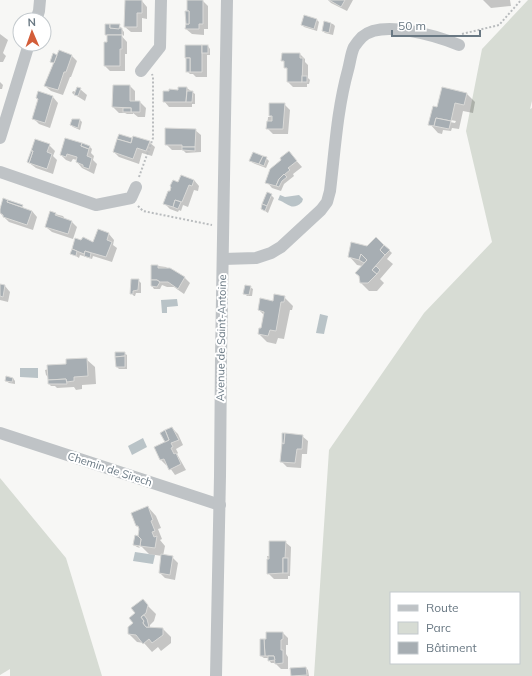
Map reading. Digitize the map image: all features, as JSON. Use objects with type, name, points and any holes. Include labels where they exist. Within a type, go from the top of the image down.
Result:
[{"type":"street","points":[[39,12],[40,0]]},
{"type":"street","points":[[144,68],[160,47],[160,0]]},
{"type":"street","name":"Avenue de Saint-Antoine","points":[[216,676],[220,505],[227,0]]},
{"type":"street","points":[[223,259],[256,258],[271,253],[281,247],[321,210],[327,202],[330,191],[341,96],[354,47],[362,37],[379,29],[394,29],[430,35],[459,45]]},
{"type":"street","points":[[0,138],[27,52]]},
{"type":"street","points":[[0,172],[96,205],[133,193]]},
{"type":"street","name":"Chemin de Sirech","points":[[0,433],[220,505]]},
{"type":"path","points":[[442,38],[499,25],[520,0]]},
{"type":"path","points":[[144,68],[153,77],[153,138],[133,193],[143,211],[223,227]]},
{"type":"green space","points":[[528,0],[532,0],[532,101],[530,109],[532,108],[532,676],[314,676],[329,450],[424,313],[492,242],[466,131],[482,49]]},
{"type":"green space","points":[[0,478],[66,558],[102,676],[10,676],[10,669],[0,675]]},
{"type":"shaded area","points":[[280,195],[285,197],[299,195],[303,199],[299,205],[293,207],[278,200]]},
{"type":"shaded area","points":[[177,299],[178,306],[167,307],[167,313],[162,313],[161,300]]},
{"type":"shaded area","points":[[320,314],[328,316],[324,334],[316,333]]},
{"type":"shaded area","points":[[20,368],[38,368],[38,378],[20,377]]},
{"type":"shaded area","points":[[143,438],[147,447],[132,455],[128,446]]},
{"type":"shaded area","points":[[135,552],[155,555],[153,564],[133,561]]},
{"type":"building","points":[[125,0],[142,0],[142,13],[137,13],[137,27],[124,27]]},
{"type":"building","points":[[187,0],[203,0],[203,24],[199,24],[199,29],[185,29],[186,24],[189,24]]},
{"type":"building","points":[[329,0],[345,0],[341,7]]},
{"type":"building","points":[[185,11],[189,11],[189,24],[186,24]]},
{"type":"building","points":[[304,15],[317,19],[314,29],[301,25]]},
{"type":"building","points":[[324,21],[331,23],[329,33],[322,31]]},
{"type":"building","points":[[105,24],[110,24],[110,28],[122,28],[122,35],[105,35]]},
{"type":"building","points":[[110,24],[120,24],[119,29],[110,28]]},
{"type":"building","points":[[107,35],[122,35],[120,66],[104,66],[104,42],[107,42]]},
{"type":"building","points":[[185,45],[202,45],[202,72],[190,72],[190,58],[185,58]]},
{"type":"building","points":[[202,45],[208,45],[208,53],[202,53]]},
{"type":"building","points":[[59,50],[72,55],[58,90],[44,86]]},
{"type":"building","points":[[53,53],[57,55],[54,63],[50,62]]},
{"type":"building","points":[[282,53],[300,53],[300,58],[303,58],[302,82],[287,82],[287,68],[284,68],[284,61],[281,61]]},
{"type":"building","points":[[186,58],[190,58],[190,72],[186,72]]},
{"type":"building","points":[[302,76],[307,76],[307,82],[302,82]]},
{"type":"building","points":[[113,85],[130,85],[130,101],[140,101],[140,112],[131,112],[131,108],[112,107]]},
{"type":"building","points":[[77,87],[81,88],[78,96],[74,95]]},
{"type":"building","points":[[178,87],[187,87],[186,102],[163,102],[163,91],[169,91],[169,89],[178,90]]},
{"type":"building","points":[[442,87],[467,93],[464,105],[455,103],[451,121],[436,118],[434,126],[428,125],[433,106],[437,107]]},
{"type":"building","points":[[38,91],[53,96],[45,123],[32,119],[38,99],[36,98]]},
{"type":"building","points":[[187,91],[193,91],[192,102],[186,102]]},
{"type":"building","points":[[269,103],[285,103],[283,129],[266,129],[267,121],[272,121],[272,116],[269,116]]},
{"type":"building","points":[[123,108],[131,108],[131,112],[123,112]]},
{"type":"building","points":[[436,118],[451,121],[449,129],[434,126]]},
{"type":"building","points":[[72,119],[80,119],[78,128],[70,125]]},
{"type":"building","points":[[165,128],[196,129],[195,147],[165,145]]},
{"type":"building","points":[[119,134],[132,138],[131,143],[117,139]]},
{"type":"building","points":[[133,136],[150,141],[146,151],[137,148],[133,159],[113,152],[117,139],[131,143]]},
{"type":"building","points":[[65,138],[82,143],[81,146],[89,149],[87,156],[92,158],[89,169],[76,162],[77,157],[67,154],[66,157],[60,155]]},
{"type":"building","points":[[35,139],[50,144],[47,152],[52,154],[47,169],[29,163]]},
{"type":"building","points":[[82,143],[90,146],[89,149],[81,146]]},
{"type":"building","points":[[182,147],[195,147],[195,151],[182,150]]},
{"type":"building","points":[[31,151],[33,151],[29,163],[27,162]]},
{"type":"building","points":[[289,151],[297,161],[288,168],[290,170],[279,179],[276,186],[265,183],[270,169]]},
{"type":"building","points":[[253,152],[263,156],[259,164],[249,161]]},
{"type":"building","points":[[263,156],[267,157],[264,166],[259,164]]},
{"type":"building","points":[[284,174],[287,177],[282,181],[279,187],[276,186],[279,179]]},
{"type":"building","points":[[181,175],[194,180],[192,186],[189,185],[182,202],[175,200],[173,207],[163,204],[168,191],[170,191],[170,186],[173,180],[178,182]]},
{"type":"building","points":[[267,192],[272,194],[267,206],[262,204]]},
{"type":"building","points":[[3,198],[8,200],[7,202],[32,211],[27,225],[3,217],[0,213],[0,209]]},
{"type":"building","points":[[8,200],[23,205],[22,207],[7,202]]},
{"type":"building","points":[[175,200],[181,202],[178,209],[173,207]]},
{"type":"building","points":[[262,204],[267,206],[265,211],[261,209]]},
{"type":"building","points":[[50,211],[56,213],[55,215],[72,221],[68,234],[45,227]]},
{"type":"building","points":[[98,229],[109,233],[107,240],[112,242],[106,257],[85,251],[84,254],[72,249],[75,238],[81,240],[83,237],[93,242]]},
{"type":"building","points":[[376,237],[384,245],[380,250],[385,255],[372,270],[377,274],[368,283],[360,283],[359,276],[355,273],[367,260],[361,254],[359,260],[348,257],[351,242],[367,246]]},
{"type":"building","points":[[384,245],[390,250],[385,255],[380,250]]},
{"type":"building","points":[[72,249],[77,251],[76,256],[70,254]]},
{"type":"building","points":[[85,251],[91,253],[90,258],[84,256]]},
{"type":"building","points":[[361,254],[367,260],[364,263],[359,260]]},
{"type":"building","points":[[151,265],[158,265],[158,268],[170,268],[185,277],[178,289],[168,282],[151,280]]},
{"type":"building","points":[[376,266],[380,270],[377,274],[372,270]]},
{"type":"building","points":[[131,279],[139,279],[138,290],[133,291],[133,294],[130,294]]},
{"type":"building","points":[[151,280],[157,280],[160,282],[157,287],[151,286]]},
{"type":"building","points":[[0,284],[5,285],[3,297],[0,296]]},
{"type":"building","points":[[245,285],[251,286],[249,295],[243,294]]},
{"type":"building","points":[[274,294],[285,296],[284,302],[281,302],[276,331],[270,330],[268,336],[258,334],[259,328],[261,328],[264,312],[258,310],[260,298],[273,301]]},
{"type":"building","points":[[115,352],[125,352],[125,356],[115,357]]},
{"type":"building","points":[[125,356],[125,367],[116,367],[115,357]]},
{"type":"building","points":[[87,358],[88,376],[74,377],[74,381],[67,382],[66,379],[48,380],[47,365],[66,364],[66,359]]},
{"type":"building","points":[[6,376],[13,378],[12,382],[5,381]]},
{"type":"building","points":[[66,379],[67,384],[48,384],[48,380]]},
{"type":"building","points":[[172,427],[179,440],[171,443],[173,447],[171,448],[174,454],[176,453],[181,464],[169,470],[164,459],[160,460],[154,447],[169,440],[165,430]]},
{"type":"building","points":[[165,430],[169,440],[165,442],[160,433]]},
{"type":"building","points":[[282,433],[285,433],[284,444],[282,443]]},
{"type":"building","points":[[285,433],[303,435],[302,449],[297,449],[295,463],[280,462],[282,443],[284,444]]},
{"type":"building","points":[[148,506],[155,531],[152,532],[154,537],[157,536],[155,548],[140,546],[141,539],[138,536],[139,529],[138,526],[136,526],[131,513]]},
{"type":"building","points":[[135,535],[141,539],[140,546],[133,545]]},
{"type":"building","points":[[269,541],[286,541],[285,558],[283,558],[283,573],[267,574]]},
{"type":"building","points":[[161,554],[173,556],[170,575],[159,573]]},
{"type":"building","points":[[283,558],[288,558],[288,573],[283,573]]},
{"type":"building","points":[[143,599],[148,605],[146,613],[141,617],[144,621],[143,623],[146,627],[163,628],[163,635],[152,643],[149,639],[143,644],[136,635],[128,634],[128,627],[133,623],[129,618],[135,613],[131,608]]},
{"type":"building","points":[[144,615],[147,619],[149,627],[146,627],[143,623],[144,621],[141,617]]},
{"type":"building","points":[[266,632],[283,632],[281,650],[283,650],[283,663],[275,664],[274,656],[265,656],[264,639],[266,639]]},
{"type":"building","points":[[260,639],[264,639],[265,656],[260,656]]},
{"type":"building","points":[[268,656],[274,656],[275,660],[268,661]]},
{"type":"building","points":[[306,667],[307,675],[291,676],[290,668]]}]
